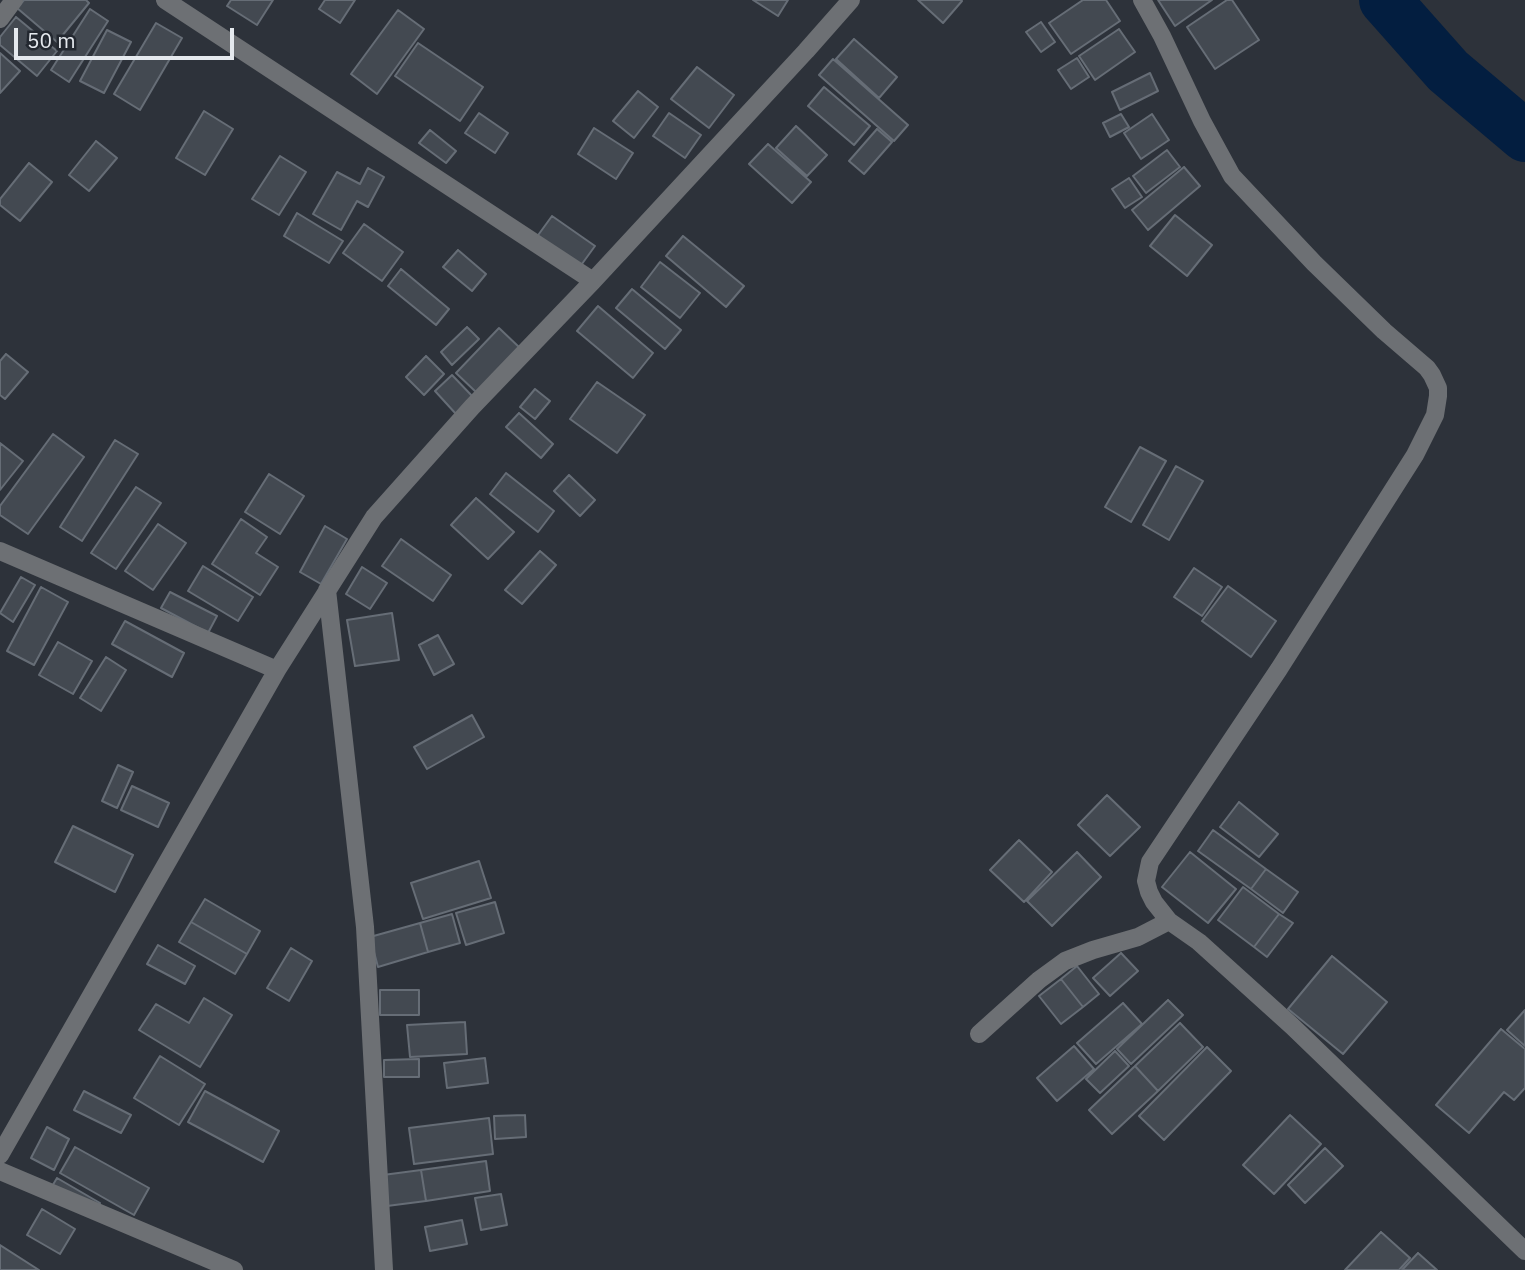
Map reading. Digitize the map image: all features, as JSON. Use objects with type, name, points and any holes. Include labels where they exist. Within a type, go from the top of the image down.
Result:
[{"type":"street","points":[[0,19],[14,0]]},
{"type":"street","points":[[165,0],[593,281]]},
{"type":"street","points":[[0,1155],[277,670],[374,517],[472,407],[593,281],[852,0]]},
{"type":"street","points":[[1142,0],[1232,176],[1314,263],[1384,331],[1427,368],[1438,388],[1435,415],[1415,455],[1279,669],[1150,862],[1146,881],[1149,892],[1169,921],[1199,942],[1292,1026],[1525,1251]]},
{"type":"street","points":[[0,551],[277,670]]},
{"type":"street","points":[[327,590],[365,927],[384,1270]]},
{"type":"street","points":[[979,1034],[1065,961],[1138,937],[1169,921]]},
{"type":"street","points":[[0,1171],[234,1270]]},
{"type":"building","points":[[24,0],[86,0],[89,3],[57,42],[17,8]]},
{"type":"building","points":[[231,0],[273,0],[257,25],[227,6]]},
{"type":"building","points":[[325,0],[355,0],[340,23],[319,9]]},
{"type":"building","points":[[753,0],[788,0],[778,16]]},
{"type":"building","points":[[918,0],[961,0],[962,1],[943,23]]},
{"type":"building","points":[[1083,0],[1106,0],[1120,21],[1071,54],[1049,23]]},
{"type":"building","points":[[1158,0],[1212,0],[1175,26]]},
{"type":"building","points":[[1227,0],[1232,0],[1259,40],[1215,69],[1187,27]]},
{"type":"building","points":[[90,9],[108,21],[69,82],[51,70]]},
{"type":"building","points":[[398,10],[424,29],[377,94],[351,74]]},
{"type":"building","points":[[16,17],[57,51],[37,76],[0,45],[0,37]]},
{"type":"building","points":[[1041,22],[1055,42],[1041,52],[1026,32]]},
{"type":"building","points":[[156,23],[182,38],[140,110],[114,94]]},
{"type":"building","points":[[1119,29],[1135,52],[1095,80],[1079,56]]},
{"type":"building","points":[[107,30],[131,42],[104,93],[80,81]]},
{"type":"building","points":[[854,39],[897,77],[879,98],[836,59]]},
{"type":"building","points":[[418,43],[483,87],[460,121],[395,76]]},
{"type":"building","points":[[0,53],[20,71],[0,93]]},
{"type":"building","points":[[1077,58],[1089,77],[1071,89],[1058,70]]},
{"type":"building","points":[[833,59],[908,125],[894,141],[819,75]]},
{"type":"building","points":[[697,67],[734,95],[709,128],[671,99]]},
{"type":"building","points":[[1150,73],[1158,91],[1120,110],[1112,92]]},
{"type":"building","points":[[824,87],[870,126],[854,145],[808,106]]},
{"type":"building","points":[[638,91],[658,107],[634,138],[613,121]]},
{"type":"building","points":[[204,111],[233,129],[205,175],[176,158]]},
{"type":"building","points":[[479,113],[508,133],[495,153],[465,133]]},
{"type":"building","points":[[669,113],[701,135],[685,158],[653,136]]},
{"type":"building","points":[[1121,114],[1129,127],[1110,137],[1103,123]]},
{"type":"building","points":[[1152,114],[1169,140],[1141,159],[1124,133]]},
{"type":"building","points":[[796,126],[827,155],[807,176],[776,148]]},
{"type":"building","points":[[594,128],[633,153],[616,179],[578,154]]},
{"type":"building","points":[[877,129],[892,142],[864,174],[849,161]]},
{"type":"building","points":[[430,130],[456,151],[446,163],[419,143]]},
{"type":"building","points":[[96,141],[117,158],[89,191],[69,175]]},
{"type":"building","points":[[768,144],[811,182],[792,203],[749,164]]},
{"type":"building","points":[[1167,150],[1180,167],[1146,193],[1133,176]]},
{"type":"building","points":[[280,156],[306,172],[279,215],[252,199]]},
{"type":"building","points":[[29,163],[52,182],[20,221],[0,205],[0,199]]},
{"type":"building","points":[[1184,167],[1200,186],[1148,230],[1132,210]]},
{"type":"building","points":[[368,168],[384,177],[368,207],[357,201],[341,230],[313,214],[337,172],[360,184]]},
{"type":"building","points":[[1129,178],[1142,197],[1125,208],[1112,189]]},
{"type":"building","points":[[297,213],[343,241],[329,263],[284,236]]},
{"type":"building","points":[[1175,215],[1212,245],[1187,276],[1150,246]]},
{"type":"building","points":[[552,216],[595,246],[579,268],[536,238]]},
{"type":"building","points":[[364,224],[403,252],[382,281],[343,253]]},
{"type":"building","points":[[683,236],[744,286],[726,307],[666,256]]},
{"type":"building","points":[[458,250],[486,274],[472,291],[443,267]]},
{"type":"building","points":[[660,262],[700,293],[680,318],[641,287]]},
{"type":"building","points":[[401,269],[449,309],[436,325],[388,286]]},
{"type":"building","points":[[632,289],[681,330],[665,349],[616,308]]},
{"type":"building","points":[[598,306],[653,353],[633,378],[577,331]]},
{"type":"building","points":[[467,327],[479,339],[452,365],[441,352]]},
{"type":"building","points":[[499,328],[520,348],[477,393],[456,373]]},
{"type":"building","points":[[6,354],[28,372],[5,399],[0,395],[0,361]]},
{"type":"building","points":[[426,356],[444,374],[424,395],[406,377]]},
{"type":"building","points":[[452,375],[474,398],[456,414],[435,391]]},
{"type":"building","points":[[597,382],[645,415],[617,453],[570,419]]},
{"type":"building","points":[[535,389],[550,401],[535,419],[520,407]]},
{"type":"building","points":[[519,413],[553,444],[541,458],[506,427]]},
{"type":"building","points":[[53,434],[84,457],[28,534],[0,515],[0,506]]},
{"type":"building","points":[[115,440],[138,454],[82,541],[60,527]]},
{"type":"building","points":[[0,443],[23,461],[0,490]]},
{"type":"building","points":[[1140,447],[1166,461],[1131,522],[1105,507]]},
{"type":"building","points":[[1176,466],[1203,481],[1169,540],[1143,525]]},
{"type":"building","points":[[506,473],[554,511],[538,532],[490,494]]},
{"type":"building","points":[[269,474],[304,496],[280,534],[245,512]]},
{"type":"building","points":[[569,475],[595,500],[580,516],[554,491]]},
{"type":"building","points":[[136,487],[161,503],[116,569],[91,553]]},
{"type":"building","points":[[476,498],[514,532],[488,559],[451,525]]},
{"type":"building","points":[[241,519],[267,537],[256,553],[278,567],[260,595],[212,564]]},
{"type":"building","points":[[158,524],[186,543],[153,590],[125,571]]},
{"type":"building","points":[[325,526],[347,539],[321,584],[300,572]]},
{"type":"building","points":[[401,539],[451,575],[433,601],[382,566]]},
{"type":"building","points":[[540,551],[556,565],[522,604],[505,590]]},
{"type":"building","points":[[203,566],[253,597],[238,621],[188,591]]},
{"type":"building","points":[[362,567],[387,583],[370,609],[346,594]]},
{"type":"building","points":[[1194,568],[1222,587],[1202,616],[1174,597]]},
{"type":"building","points":[[21,577],[35,585],[13,622],[0,613]]},
{"type":"building","points":[[1228,586],[1276,621],[1251,657],[1202,621]]},
{"type":"building","points":[[41,587],[68,602],[34,665],[7,651]]},
{"type":"building","points":[[170,592],[217,616],[208,633],[161,608]]},
{"type":"building","points":[[392,613],[399,660],[355,666],[347,620]]},
{"type":"building","points":[[125,621],[184,653],[172,677],[112,644]]},
{"type":"building","points":[[438,635],[454,664],[434,675],[419,645]]},
{"type":"building","points":[[58,642],[92,661],[73,694],[39,675]]},
{"type":"building","points":[[106,657],[126,670],[101,711],[80,698]]},
{"type":"building","points":[[472,715],[484,737],[427,769],[414,747]]},
{"type":"building","points":[[118,765],[133,772],[117,808],[102,801]]},
{"type":"building","points":[[132,786],[169,803],[158,827],[121,810]]},
{"type":"building","points":[[1107,795],[1140,827],[1110,856],[1078,825]]},
{"type":"building","points":[[1239,802],[1278,834],[1259,857],[1220,827]]},
{"type":"building","points":[[73,826],[133,855],[115,892],[55,862]]},
{"type":"building","points":[[1213,830],[1266,869],[1251,889],[1198,851]]},
{"type":"building","points":[[1019,840],[1052,872],[1024,902],[990,870]]},
{"type":"building","points":[[1077,852],[1101,877],[1052,926],[1027,901]]},
{"type":"building","points":[[1190,852],[1236,889],[1208,923],[1162,887]]},
{"type":"building","points":[[479,861],[491,898],[423,919],[411,883]]},
{"type":"building","points":[[1266,869],[1298,892],[1283,913],[1251,889]]},
{"type":"building","points":[[1243,887],[1279,914],[1254,947],[1218,920]]},
{"type":"building","points":[[205,899],[260,931],[247,954],[191,922]]},
{"type":"building","points":[[495,902],[504,933],[466,945],[456,913]]},
{"type":"building","points":[[452,914],[460,943],[428,952],[420,923]]},
{"type":"building","points":[[1279,914],[1293,923],[1267,957],[1254,947]]},
{"type":"building","points":[[191,922],[247,954],[235,974],[179,942]]},
{"type":"building","points":[[420,923],[428,952],[378,967],[370,937]]},
{"type":"building","points":[[158,945],[195,966],[185,984],[147,964]]},
{"type":"building","points":[[291,948],[312,961],[289,1001],[267,988]]},
{"type":"building","points":[[1121,953],[1138,971],[1110,996],[1093,978]]},
{"type":"building","points":[[1332,956],[1387,1002],[1343,1054],[1288,1009]]},
{"type":"building","points":[[1077,966],[1099,994],[1083,1007],[1061,979]]},
{"type":"building","points":[[1061,979],[1083,1007],[1061,1024],[1039,996]]},
{"type":"building","points":[[380,990],[419,990],[419,1015],[380,1015]]},
{"type":"building","points":[[204,998],[232,1015],[200,1067],[139,1030],[156,1004],[189,1023]]},
{"type":"building","points":[[1168,1000],[1183,1015],[1131,1064],[1117,1049]]},
{"type":"building","points":[[1123,1003],[1142,1024],[1096,1064],[1077,1043]]},
{"type":"building","points":[[1525,1010],[1525,1046],[1507,1030]]},
{"type":"building","points":[[465,1022],[467,1054],[410,1057],[407,1025]]},
{"type":"building","points":[[1180,1023],[1203,1047],[1158,1091],[1135,1066]]},
{"type":"building","points":[[1501,1029],[1525,1049],[1525,1088],[1514,1100],[1504,1092],[1469,1133],[1436,1105]]},
{"type":"building","points":[[1074,1046],[1094,1069],[1057,1101],[1037,1078]]},
{"type":"building","points":[[1207,1047],[1231,1071],[1164,1140],[1139,1116]]},
{"type":"building","points":[[1115,1051],[1129,1066],[1100,1093],[1086,1079]]},
{"type":"building","points":[[160,1056],[205,1084],[179,1125],[134,1098]]},
{"type":"building","points":[[485,1058],[488,1083],[447,1088],[444,1063]]},
{"type":"building","points":[[419,1059],[419,1077],[384,1077],[384,1060]]},
{"type":"building","points":[[1135,1066],[1158,1091],[1112,1134],[1089,1110]]},
{"type":"building","points":[[84,1091],[131,1115],[121,1133],[74,1110]]},
{"type":"building","points":[[205,1091],[279,1131],[263,1162],[188,1122]]},
{"type":"building","points":[[525,1115],[526,1137],[495,1139],[494,1116]]},
{"type":"building","points":[[1290,1115],[1321,1144],[1274,1194],[1243,1165]]},
{"type":"building","points":[[489,1118],[493,1154],[414,1164],[409,1128]]},
{"type":"building","points":[[47,1127],[69,1139],[54,1170],[31,1158]]},
{"type":"building","points":[[75,1147],[149,1188],[134,1215],[60,1173]]},
{"type":"building","points":[[1325,1148],[1343,1166],[1305,1203],[1288,1185]]},
{"type":"building","points":[[486,1161],[490,1191],[426,1201],[421,1170]]},
{"type":"building","points":[[421,1170],[426,1201],[387,1206],[383,1175]]},
{"type":"building","points":[[57,1178],[100,1203],[95,1213],[51,1188]]},
{"type":"building","points":[[501,1194],[507,1225],[481,1230],[475,1198]]},
{"type":"building","points":[[42,1209],[75,1229],[60,1254],[27,1235]]},
{"type":"building","points":[[462,1220],[467,1244],[430,1251],[425,1227]]},
{"type":"building","points":[[1381,1232],[1410,1258],[1399,1270],[1345,1270]]},
{"type":"building","points":[[0,1245],[39,1270],[0,1270]]},
{"type":"building","points":[[1418,1253],[1437,1270],[1402,1270]]},
{"type":"waterway","points":[[1385,0],[1448,71],[1525,136]]}]
